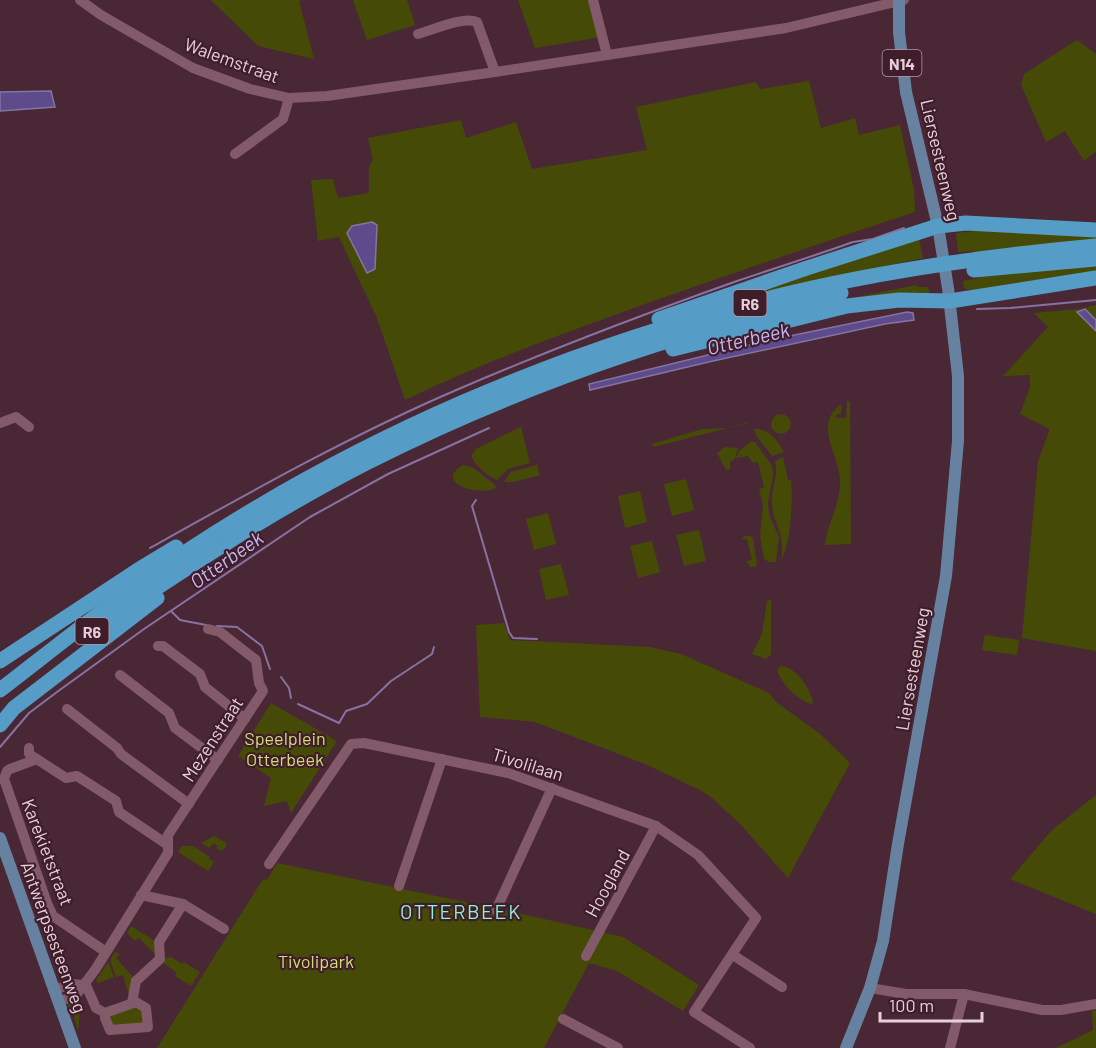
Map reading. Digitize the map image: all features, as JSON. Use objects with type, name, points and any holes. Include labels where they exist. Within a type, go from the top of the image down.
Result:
[{"type":"highway","points":[[1096,230],[966,224],[938,226],[651,322],[594,345],[584,362],[596,370],[847,306],[1096,278]]},
{"type":"highway","name":"R6","points":[[0,700],[91,631],[274,514],[368,462],[645,334],[764,299],[1096,246]]},
{"type":"highway","name":"R6","points":[[963,266],[1096,259]]},
{"type":"highway","name":"R6","points":[[0,690],[127,592],[234,522],[347,458],[488,392],[584,362]]},
{"type":"highway","points":[[0,661],[138,570],[220,524],[234,522]]},
{"type":"highway","points":[[0,725],[14,708],[178,582],[188,567]]},
{"type":"main road","name":"Liersesteenweg","points":[[846,1048],[870,988],[883,941],[950,545],[959,408],[958,376],[944,256],[906,92],[898,32],[901,1]]},
{"type":"main road","name":"Antwerpsesteenweg","points":[[0,838],[75,1048]]},
{"type":"street","name":"Walemstraat","points":[[80,0],[101,15],[193,68],[250,89],[290,98],[327,96],[786,28],[901,1]]},
{"type":"street","points":[[593,0],[607,55]]},
{"type":"street","points":[[418,34],[462,20],[477,22],[495,72]]},
{"type":"street","points":[[235,154],[283,119],[290,98]]},
{"type":"street","points":[[0,423],[16,417],[29,427]]},
{"type":"street","name":"Mezenstraat","points":[[168,849],[168,835],[263,691],[259,683],[256,660],[220,632],[208,629]]},
{"type":"street","points":[[158,646],[163,646],[200,674],[205,687],[245,719]]},
{"type":"street","points":[[120,675],[169,713],[175,728],[218,760]]},
{"type":"street","points":[[67,709],[117,748],[121,754],[189,804]]},
{"type":"street","name":"Tivolilaan","points":[[269,864],[351,744],[364,743],[508,773],[656,826],[698,855],[756,918],[693,1012],[749,1048]]},
{"type":"street","points":[[28,748],[29,754],[66,778],[77,776],[116,801],[119,812],[168,849],[95,970],[76,995],[58,1002]]},
{"type":"street","name":"Karekietstraat","points":[[37,759],[10,769],[4,778],[43,893],[52,916],[106,952]]},
{"type":"street","points":[[399,886],[442,759]]},
{"type":"street","points":[[496,910],[552,788]]},
{"type":"street","name":"Hoogland","points":[[586,956],[656,826]]},
{"type":"street","points":[[141,895],[183,904],[224,929]]},
{"type":"street","points":[[132,1003],[136,981],[160,959],[159,942],[183,904]]},
{"type":"street","points":[[733,955],[782,987]]},
{"type":"street","points":[[53,990],[72,984],[84,984]]},
{"type":"street","points":[[84,984],[96,1008],[105,1013],[136,1002],[146,1008],[148,1028],[110,1030],[105,1013]]},
{"type":"street","points":[[870,988],[906,994],[964,994],[1042,1010],[1061,1010],[1096,1004]]},
{"type":"street","points":[[950,1048],[964,994]]},
{"type":"street","points":[[563,1019],[618,1048]]},
{"type":"green space","points":[[211,0],[303,0],[299,1],[314,59],[258,46]]},
{"type":"green space","points":[[353,0],[407,0],[415,25],[367,40]]},
{"type":"green space","points":[[518,0],[592,0],[601,37],[535,48]]},
{"type":"green space","points":[[1077,40],[1096,54],[1096,151],[1084,161],[1065,131],[1046,142],[1021,85],[1024,74]]},
{"type":"green space","points":[[809,81],[821,128],[855,118],[859,135],[900,125],[914,190],[915,212],[582,327],[492,361],[405,400],[377,318],[339,237],[318,241],[311,180],[333,179],[338,198],[369,193],[369,167],[373,160],[368,138],[461,120],[466,138],[516,122],[532,169],[647,150],[636,107],[756,82],[760,89]]},
{"type":"green space","points":[[985,230],[1096,234],[1096,239],[974,253],[974,251],[958,252],[956,233]]},
{"type":"green space","points":[[919,238],[923,258],[763,292],[692,312]]},
{"type":"green space","points":[[1096,266],[1096,275],[980,293],[964,288],[963,281],[979,278],[979,275]]},
{"type":"green space","points":[[916,285],[917,287],[928,287],[930,293],[822,304]]},
{"type":"green space","points":[[1096,305],[1096,651],[1022,638],[1038,461],[1050,429],[1020,414],[1030,387],[1030,375],[1003,376],[1048,327],[1034,313]]},
{"type":"green space","points":[[847,400],[850,402],[851,544],[825,545],[840,486],[840,475],[828,432],[829,422],[833,412],[842,404],[841,414],[837,414],[836,418],[846,418]]},
{"type":"green space","points":[[781,414],[788,417],[791,424],[788,431],[781,434],[774,431],[771,424],[774,417]]},
{"type":"green space","points":[[748,423],[653,447],[652,444],[702,429],[727,428]]},
{"type":"green space","points":[[524,425],[526,425],[521,427],[530,463],[508,469],[497,480],[476,464],[471,456],[476,449]]},
{"type":"green space","points":[[754,429],[768,433],[784,452],[772,456],[757,437]]},
{"type":"green space","points":[[751,441],[755,442],[772,466],[773,475],[768,503],[770,517],[779,537],[776,562],[764,559],[760,537],[763,505],[759,489],[764,487],[758,462],[753,463],[748,456],[736,458],[739,451]]},
{"type":"green space","points":[[725,447],[738,448],[735,459],[730,462],[730,469],[726,470],[717,453]]},
{"type":"green space","points":[[783,457],[788,480],[791,480],[792,499],[789,532],[781,560],[781,536],[773,512],[772,498],[776,472],[775,461]]},
{"type":"green space","points":[[463,465],[472,467],[496,488],[479,491],[455,482],[453,477],[455,471]]},
{"type":"green space","points":[[537,465],[540,475],[514,482],[504,482],[510,472]]},
{"type":"green space","points":[[686,479],[694,510],[672,516],[664,484]]},
{"type":"green space","points":[[640,491],[647,522],[625,528],[618,496]]},
{"type":"green space","points":[[548,513],[556,544],[534,550],[526,519]]},
{"type":"green space","points":[[699,530],[706,561],[684,566],[676,535]]},
{"type":"green space","points":[[744,536],[753,538],[757,566],[750,567],[747,561],[752,560],[747,539],[742,540]]},
{"type":"green space","points":[[652,541],[660,572],[638,578],[630,546]]},
{"type":"green space","points":[[561,564],[569,595],[546,600],[539,569]]},
{"type":"green space","points":[[771,600],[771,654],[766,659],[752,654],[762,634],[767,601]]},
{"type":"green space","points":[[504,623],[510,640],[650,647],[681,654],[769,693],[776,702],[819,733],[850,763],[788,878],[740,824],[700,790],[645,764],[535,722],[480,717],[476,625]]},
{"type":"green space","points":[[985,635],[1019,640],[1017,655],[982,650]]},
{"type":"green space","points":[[783,666],[789,668],[803,681],[810,693],[813,705],[796,696],[783,682],[777,671]]},
{"type":"green space","name":"Speelplein Otterbeek","points":[[271,703],[337,741],[291,813],[287,801],[264,806],[271,778],[238,756]]},
{"type":"green space","points":[[1096,795],[1096,914],[1010,879],[1052,830]]},
{"type":"green space","points":[[214,836],[227,843],[221,851],[214,843],[209,848],[201,843]]},
{"type":"green space","points":[[182,846],[193,846],[210,857],[209,859],[214,862],[208,871],[178,852]]},
{"type":"green space","name":"Tivolipark","points":[[277,863],[623,937],[699,985],[683,1011],[617,971],[589,963],[544,1048],[157,1048],[263,879],[267,880]]},
{"type":"green space","points":[[131,926],[155,941],[157,956],[139,938],[135,941],[127,933]]},
{"type":"green space","points":[[115,952],[120,954],[116,958],[134,978],[130,999],[123,975],[116,977],[110,960]]},
{"type":"green space","points":[[168,957],[182,964],[184,962],[200,972],[191,986],[175,976],[177,973],[162,962]]},
{"type":"green space","points":[[108,962],[114,977],[98,983],[96,980]]},
{"type":"green space","points":[[76,998],[80,1013],[78,1032],[73,1012],[68,1013],[67,1008],[71,1000]]},
{"type":"green space","points":[[137,1006],[143,1010],[144,1024],[113,1027],[109,1016]]},
{"type":"green space","points":[[1096,1010],[1096,1048],[1056,1048],[1093,1030],[1092,1011]]},
{"type":"shaded area","points":[[51,91],[55,107],[0,111],[0,92]]},
{"type":"shaded area","points":[[372,222],[377,225],[375,269],[367,273],[347,233],[352,226]]},
{"type":"shaded area","points":[[1085,309],[1096,320],[1096,331],[1077,312]]},
{"type":"shaded area","points":[[907,312],[913,313],[914,320],[885,324],[713,361],[590,390],[589,384],[765,341]]},
{"type":"waterway","points":[[150,548],[342,444],[461,388],[702,293],[853,242],[873,239],[904,228]]},
{"type":"waterway","name":"Otterbeek","points":[[977,309],[1096,300]]},
{"type":"waterway","name":"Otterbeek","points":[[0,747],[29,713],[57,692],[144,629],[310,517],[388,474],[489,428]]},
{"type":"waterway","points":[[476,500],[472,506],[509,632],[513,638],[537,639]]},
{"type":"waterway","points":[[171,611],[180,620],[206,625]]},
{"type":"waterway","points":[[217,626],[237,627],[262,646],[270,669]]},
{"type":"waterway","points":[[298,704],[339,723],[346,711],[367,704],[391,681],[432,654],[434,647]]},
{"type":"waterway","points":[[281,677],[289,688],[291,698]]},
{"type":"district","name":"OTTERBEEK","points":[[461,911]]}]
